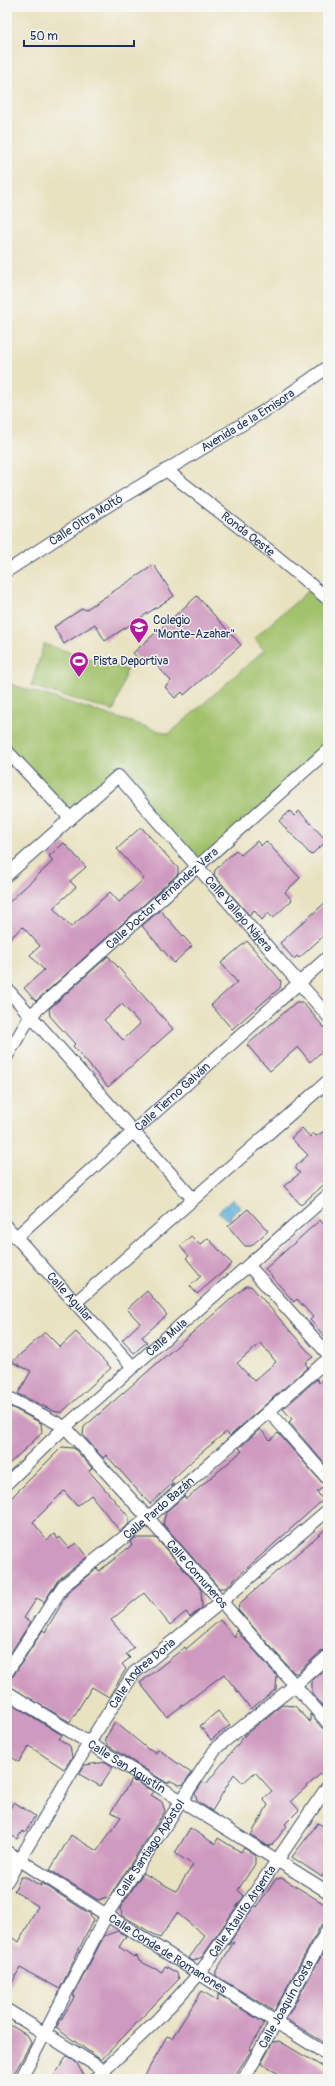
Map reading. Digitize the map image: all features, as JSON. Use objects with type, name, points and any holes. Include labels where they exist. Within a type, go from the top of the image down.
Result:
[{"type":"street","name":"Avenida de la Emisora","points":[[166,470],[274,405],[328,367]]},
{"type":"street","name":"Calle Oltra Moltó","points":[[7,571],[166,470]]},
{"type":"street","name":"Ronda Oeste","points":[[166,470],[271,552],[328,599]]},
{"type":"street","name":"Calle Doctor Fernández Vera","points":[[7,1056],[31,1015],[328,750]]},
{"type":"street","points":[[7,751],[70,818],[7,874]]},
{"type":"street","name":"Calle Vallejo Nájera","points":[[70,818],[118,776],[328,1016]]},
{"type":"street","name":"Calle Tierno Galván","points":[[16,1237],[328,957]]},
{"type":"street","points":[[7,989],[193,1199]]},
{"type":"street","points":[[75,1303],[328,1081]]},
{"type":"street","name":"Calle Mula","points":[[7,1483],[65,1427],[249,1266],[328,1194]]},
{"type":"street","name":"Calle Aguilar","points":[[7,1227],[133,1367]]},
{"type":"street","points":[[249,1266],[328,1354]]},
{"type":"street","name":"Calle Pardo Bazán","points":[[7,1672],[63,1586],[148,1518],[328,1359]]},
{"type":"street","points":[[7,1397],[65,1427]]},
{"type":"street","points":[[268,1411],[328,1479]]},
{"type":"street","name":"Calle Comuneros","points":[[65,1427],[148,1518],[328,1723]]},
{"type":"street","name":"Calle Andrea Doria","points":[[7,1881],[19,1858],[89,1743],[134,1673],[222,1602],[328,1510]]},
{"type":"street","name":"Calle Santiago Apóstol","points":[[21,2079],[107,1914],[217,1747],[294,1686],[328,1656]]},
{"type":"street","name":"Calle San Agustín","points":[[7,1692],[328,1892]]},
{"type":"street","name":"Calle Ataulfo Argenta","points":[[95,2079],[158,2019],[200,1973],[328,1786]]},
{"type":"street","name":"Calle Conde de Romanones","points":[[7,1852],[19,1858],[328,2055]]},
{"type":"street","name":"Calle Joaquín Costa","points":[[244,2079],[328,1929]]},
{"type":"street","points":[[7,2010],[105,2071]]},
{"type":"green space","points":[[313,587],[328,599],[328,750],[197,867],[118,777],[70,818],[7,751],[7,683],[169,734],[264,650],[254,638]]},
{"type":"green space","name":"Pista Deportiva","points":[[44,644],[127,670],[114,711],[31,686]]},
{"type":"water","points":[[233,1199],[241,1207],[231,1215],[231,1219],[226,1219],[218,1212]]},
{"type":"building","points":[[154,565],[174,596],[105,641],[95,624],[64,644],[54,627],[83,608],[85,610]]},
{"type":"building","points":[[197,596],[241,645],[184,695],[182,692],[175,698],[165,687],[171,681],[151,659],[144,665],[133,653]]},
{"type":"building","points":[[290,811],[294,816],[299,811],[327,841],[311,855],[279,821]]},
{"type":"building","points":[[141,827],[178,868],[178,874],[36,1001],[24,988],[44,970],[30,955],[40,946],[23,927],[7,941],[7,904],[53,861],[49,856],[64,843],[86,867],[70,881],[76,887],[53,908],[71,927],[110,892],[119,902],[144,879],[117,849]]},
{"type":"building","points":[[257,841],[261,846],[266,841],[300,878],[285,892],[292,900],[273,918],[268,913],[262,920],[254,910],[249,915],[214,875],[215,870],[236,850],[241,855]]},
{"type":"building","points":[[328,900],[328,932],[299,958],[297,956],[294,959],[280,943]]},
{"type":"building","points":[[160,910],[192,946],[174,963],[142,926]]},
{"type":"building","points":[[247,941],[281,981],[280,988],[232,1029],[211,1005],[237,982],[221,963]]},
{"type":"building","points":[[108,956],[173,1029],[108,1087],[73,1046],[75,1044],[50,1016],[49,1009]],"holes":[[[122,1004],[140,1024],[123,1040],[104,1020]]]},
{"type":"building","points":[[296,1002],[302,1002],[328,1032],[328,1046],[310,1062],[298,1047],[270,1071],[247,1045]]},
{"type":"building","points":[[302,1128],[310,1137],[313,1133],[316,1136],[328,1129],[328,1181],[301,1205],[284,1186],[300,1173],[296,1169],[296,1166],[308,1155],[291,1138]]},
{"type":"building","points":[[248,1209],[268,1231],[251,1246],[245,1246],[228,1226]]},
{"type":"building","points":[[320,1220],[328,1230],[328,1340],[310,1320],[313,1317],[297,1299],[294,1302],[265,1269]]},
{"type":"building","points":[[191,1236],[200,1245],[208,1238],[232,1264],[197,1294],[190,1286],[201,1276],[186,1258],[189,1256],[180,1246]]},
{"type":"building","points":[[246,1286],[251,1286],[313,1357],[305,1363],[308,1367],[230,1436],[226,1432],[195,1458],[171,1481],[174,1485],[172,1487],[172,1484],[150,1504],[106,1455],[103,1458],[83,1435],[84,1427]],"holes":[[[261,1343],[276,1362],[254,1381],[237,1363]]]},
{"type":"building","points":[[147,1291],[167,1315],[142,1337],[147,1342],[134,1353],[122,1340],[140,1323],[127,1309]]},
{"type":"building","points":[[45,1332],[60,1347],[76,1332],[111,1368],[62,1412],[56,1412],[18,1394],[31,1371],[12,1362]]},
{"type":"building","points":[[328,1375],[328,1468],[289,1422],[292,1419],[283,1409],[317,1379],[319,1383]]},
{"type":"building","points":[[11,1407],[41,1423],[42,1433],[7,1466],[7,1414]]},
{"type":"building","points":[[260,1429],[270,1440],[278,1433],[325,1486],[317,1492],[323,1500],[225,1588],[219,1588],[163,1524],[166,1512],[184,1496],[186,1499],[242,1451],[239,1448]]},
{"type":"building","points":[[62,1447],[74,1448],[92,1468],[89,1471],[129,1517],[129,1524],[120,1531],[91,1495],[77,1506],[64,1491],[33,1522],[47,1540],[54,1534],[58,1539],[60,1537],[69,1548],[76,1543],[87,1557],[58,1580],[44,1602],[37,1598],[24,1618],[31,1622],[7,1658],[7,1502]]},
{"type":"building","points":[[328,1527],[328,1649],[323,1650],[297,1673],[294,1673],[238,1610],[239,1604]]},
{"type":"building","points":[[135,1538],[156,1538],[201,1589],[202,1608],[190,1617],[186,1612],[170,1625],[144,1593],[111,1620],[134,1648],[126,1654],[130,1658],[122,1664],[126,1669],[109,1697],[92,1687],[70,1722],[7,1685],[7,1679],[13,1676],[43,1630],[45,1632],[69,1591],[97,1568],[99,1571],[132,1545],[130,1542]]},
{"type":"building","points":[[220,1620],[235,1638],[236,1630],[277,1676],[276,1689],[251,1709],[224,1674],[167,1717],[140,1683],[185,1647],[186,1649]]},
{"type":"building","points":[[328,1666],[328,1712],[312,1693],[312,1680]]},
{"type":"building","points":[[7,1701],[62,1735],[59,1739],[70,1746],[72,1757],[64,1769],[29,1746],[19,1762],[7,1754]]},
{"type":"building","points":[[282,1705],[295,1706],[310,1722],[310,1714],[322,1728],[328,1730],[328,1767],[291,1801],[299,1810],[285,1824],[287,1826],[272,1845],[268,1846],[251,1835],[268,1805],[263,1799],[272,1791],[255,1772],[243,1783],[234,1774],[212,1811],[197,1801],[195,1793],[203,1782],[206,1784],[246,1734]]},
{"type":"building","points":[[218,1711],[230,1725],[211,1740],[200,1726]]},
{"type":"building","points":[[115,1722],[149,1750],[150,1749],[156,1753],[158,1749],[191,1773],[184,1784],[179,1785],[171,1781],[167,1783],[107,1745],[105,1739]]},
{"type":"building","points":[[106,1762],[113,1767],[100,1786],[79,1774],[85,1765]]},
{"type":"building","points":[[132,1779],[154,1792],[151,1795],[162,1802],[165,1811],[110,1896],[98,1900],[50,1870],[71,1835],[97,1851],[121,1817],[111,1812]]},
{"type":"building","points":[[14,1802],[35,1816],[25,1833],[22,1831],[17,1839],[7,1833],[7,1813]]},
{"type":"building","points":[[318,1823],[328,1829],[323,1836],[328,1841],[328,1866],[322,1877],[292,1857]]},
{"type":"building","points":[[190,1828],[215,1844],[218,1838],[241,1852],[244,1848],[255,1855],[255,1864],[238,1890],[244,1896],[202,1957],[193,1961],[189,1958],[205,1936],[177,1913],[160,1938],[123,1916],[120,1908],[143,1873],[176,1891],[193,1865],[175,1853]]},
{"type":"building","points":[[21,1877],[26,1877],[41,1886],[42,1883],[90,1914],[93,1920],[60,1989],[20,1968],[7,1992],[7,1935],[19,1942],[38,1906],[14,1891]]},
{"type":"building","points":[[282,1878],[326,1905],[328,1910],[328,1922],[321,1925],[274,2011],[216,1976],[216,1971],[234,1942],[228,1945],[255,1905],[257,1907],[276,1879]]},
{"type":"building","points":[[118,1931],[126,1936],[119,1947],[134,1957],[137,1956],[139,1961],[162,1972],[165,1966],[177,1973],[179,1979],[101,2060],[56,2028],[75,1996],[73,1996],[104,1936]]},
{"type":"building","points":[[328,1944],[328,2045],[286,2019]]},
{"type":"building","points":[[202,1991],[218,2001],[218,1994],[264,2023],[249,2050],[252,2049],[233,2079],[143,2079],[167,2036],[172,2038]]},
{"type":"building","points":[[7,2023],[28,2036],[31,2043],[11,2079],[7,2079]]},
{"type":"building","points":[[279,2041],[328,2070],[328,2079],[288,2079],[261,2064],[273,2042]]},
{"type":"building","points":[[67,2056],[77,2063],[85,2079],[52,2079]]},
{"type":"place","name":"Colegio \"Monte-Azahar\"","points":[[139,644]]},
{"type":"place","name":"Pista Deportiva","points":[[79,678]]}]
